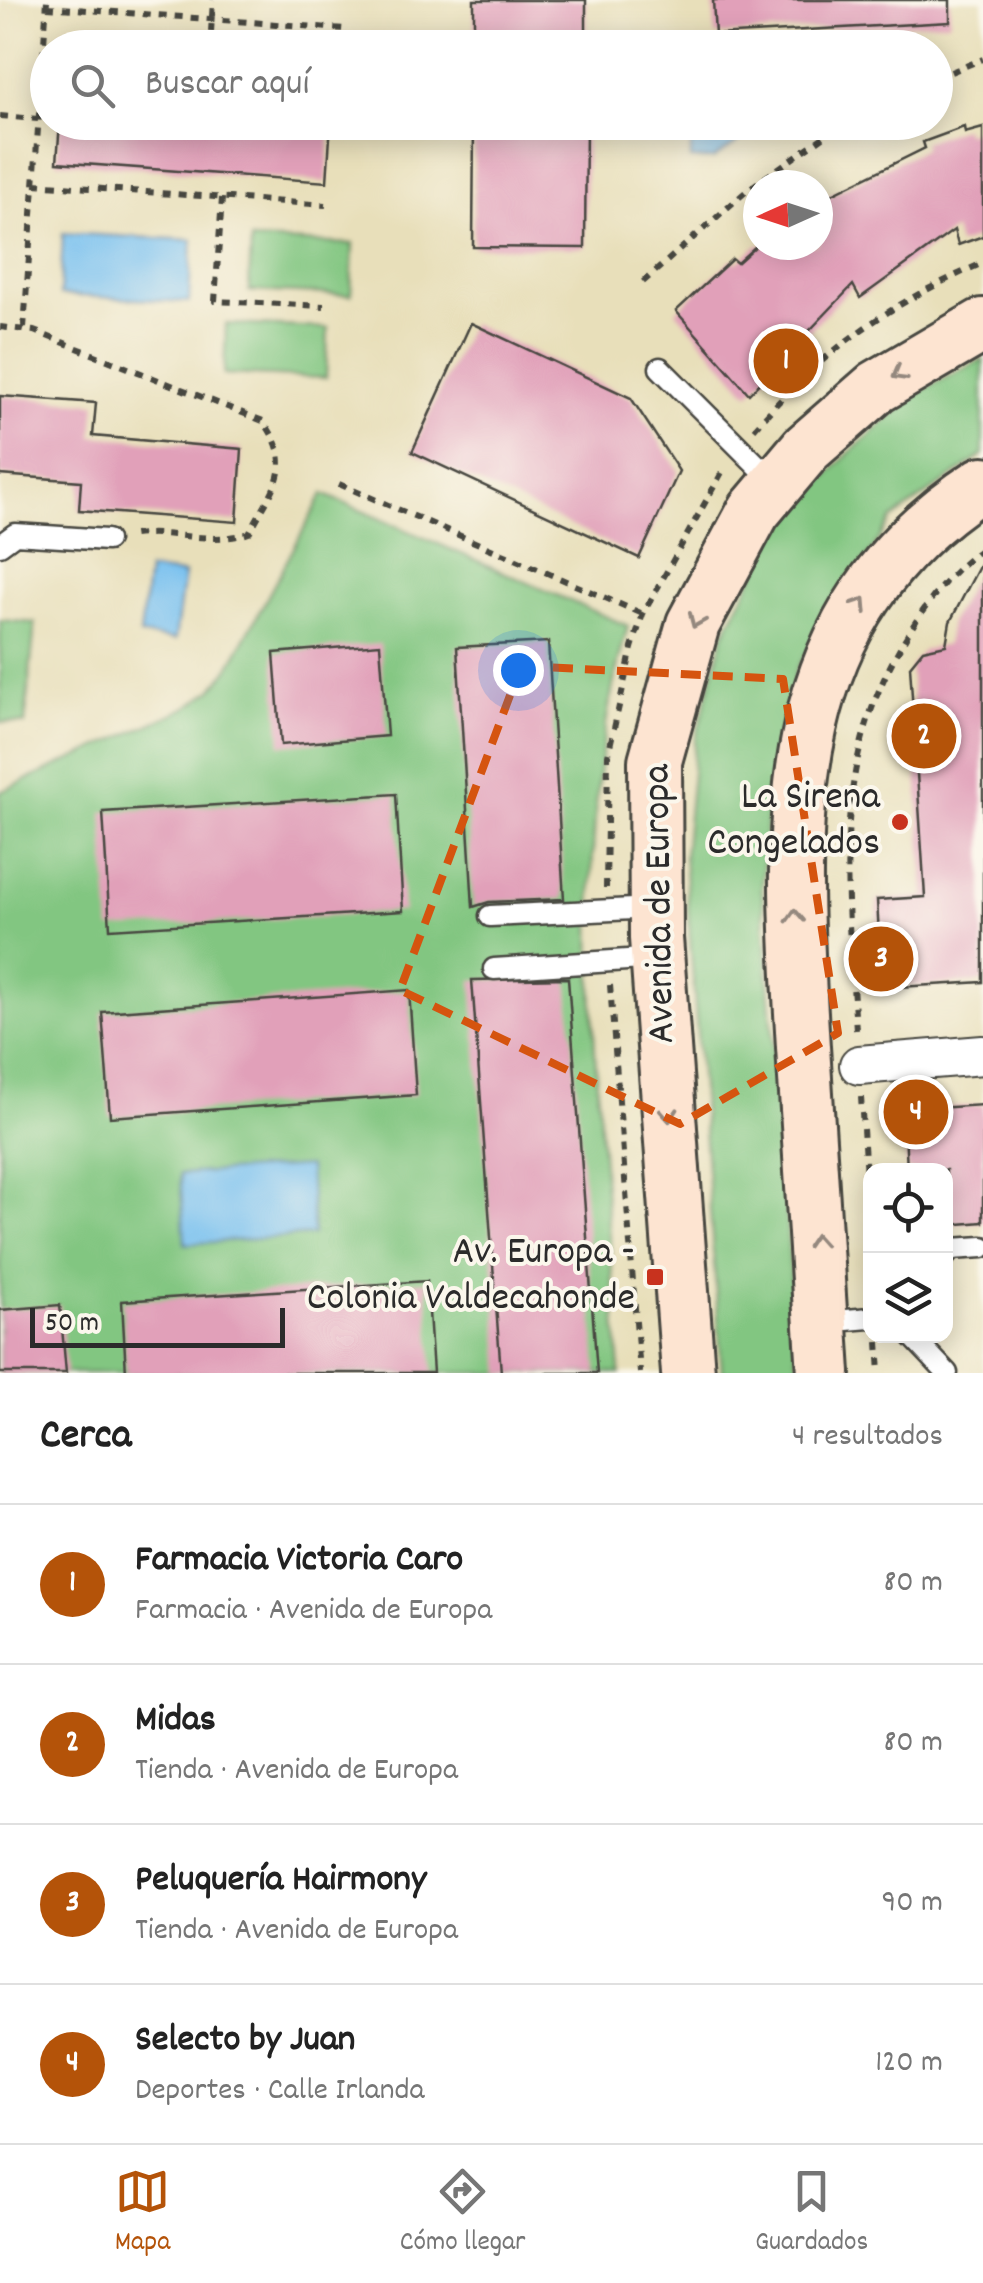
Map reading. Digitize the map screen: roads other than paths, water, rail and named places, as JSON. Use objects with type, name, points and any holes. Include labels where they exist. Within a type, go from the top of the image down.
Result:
[{"type":"street","name":"Avenida de Europa","points":[[688,1373],[656,933],[656,761],[693,624],[754,511],[808,448],[877,387],[983,325]]},
{"type":"street","points":[[824,1373],[846,1320],[793,857],[806,739],[838,644],[868,592],[931,522],[983,483]]},
{"type":"street","points":[[858,1064],[983,1054]]},
{"type":"lane","points":[[660,368],[777,484]]},
{"type":"lane","points":[[0,545],[15,534],[107,540]]},
{"type":"lane","points":[[490,916],[656,933]]},
{"type":"lane","points":[[494,969],[656,933]]},
{"type":"lane","points":[[948,1253],[951,1249],[983,1247]]},
{"type":"lane","points":[[919,1343],[948,1373]]},
{"type":"water","points":[[691,140],[740,140],[713,159],[691,159]]},
{"type":"water","points":[[63,233],[192,240],[189,302],[60,295]]},
{"type":"water","points":[[148,570],[184,574],[175,640],[140,635]]},
{"type":"water","points":[[309,1166],[313,1235],[185,1244],[180,1174]]},
{"type":"place","name":"Farmacia Victoria Caro","points":[[786,361]]},
{"type":"place","name":"Midas","points":[[924,736]]},
{"type":"place","name":"La Sirena Congelados","points":[[900,822]]},
{"type":"place","name":"Peluquería Hairmony","points":[[881,959]]},
{"type":"place","name":"Selecto by Juan","points":[[916,1112]]},
{"type":"place","name":"Av. Europa - Colonia Valdecahonde","points":[[655,1277]]}]
